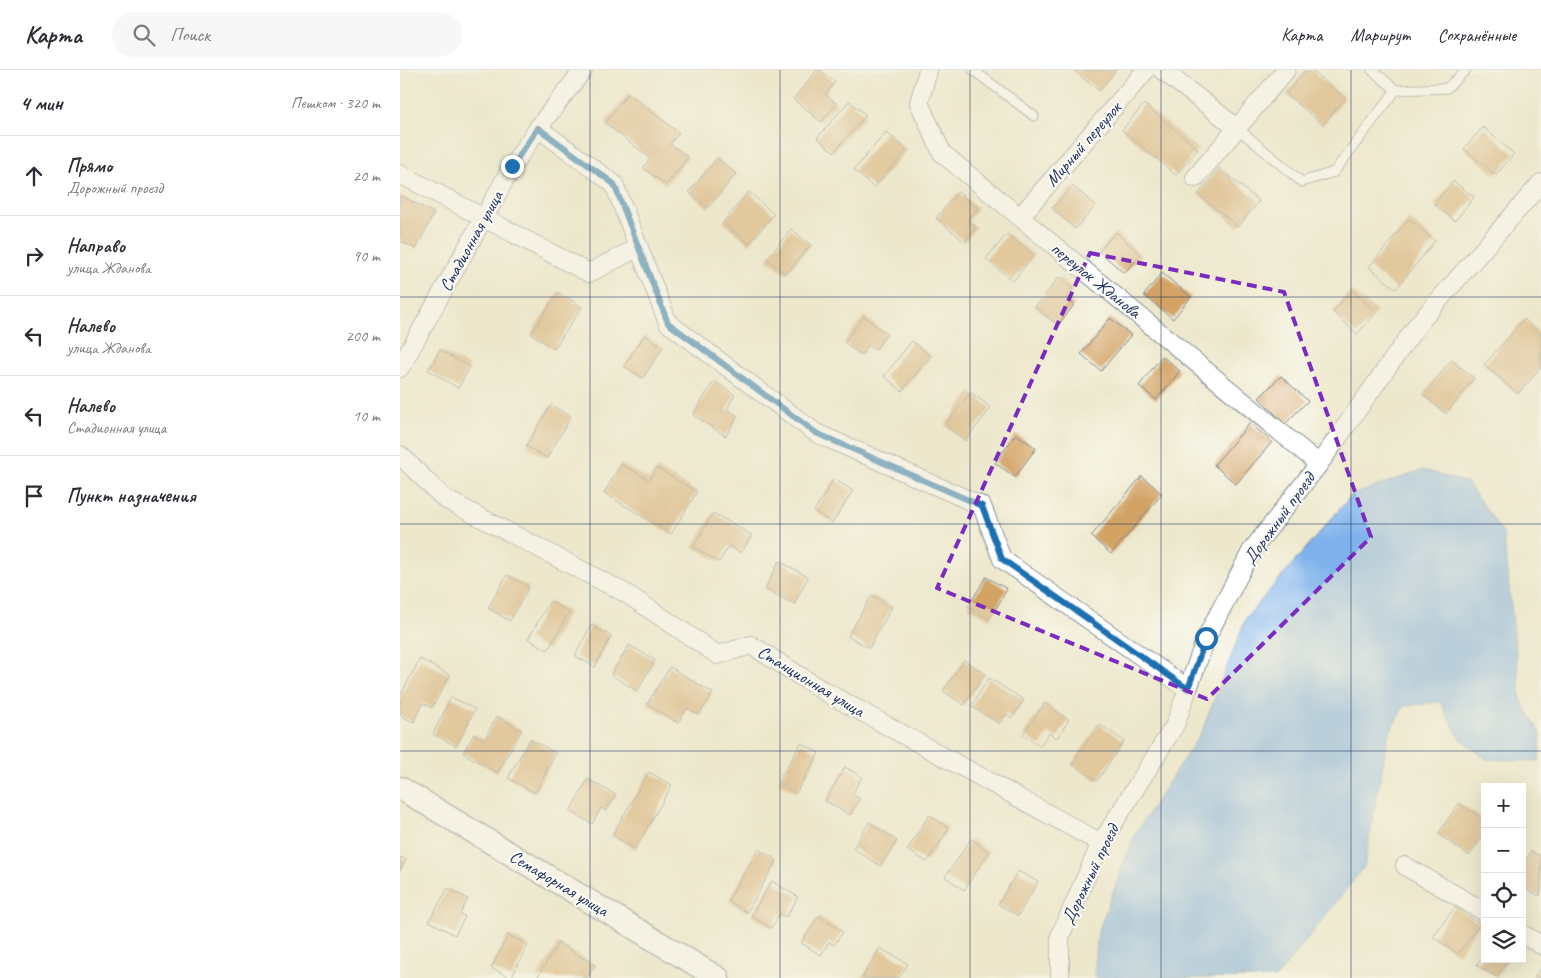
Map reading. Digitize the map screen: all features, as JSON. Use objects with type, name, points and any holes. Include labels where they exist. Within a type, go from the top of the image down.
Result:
[{"type":"street","name":"Стадионная улица","points":[[400,368],[512,166],[538,128],[583,70]]},
{"type":"street","name":"переулок Жданова","points":[[928,70],[919,103],[942,153],[1319,464]]},
{"type":"street","name":"Мирный переулок","points":[[1020,217],[1146,70]]},
{"type":"street","points":[[1162,70],[1236,128]]},
{"type":"street","points":[[1195,178],[1286,70]]},
{"type":"street","points":[[538,128],[614,184],[668,323],[816,433],[982,506],[1002,559],[1188,689]]},
{"type":"street","points":[[400,174],[589,273],[639,247]]},
{"type":"street","name":"Дорожный проезд","points":[[1060,978],[1060,936],[1101,844],[1175,725],[1206,638],[1252,550],[1319,464],[1418,324],[1541,183]]},
{"type":"street","name":"Станционная улица","points":[[400,455],[445,499],[627,594],[718,655],[750,645],[822,690],[1101,844]]},
{"type":"street","name":"Семафорная улица","points":[[400,788],[718,978]]},
{"type":"street","points":[[1405,866],[1481,910]]},
{"type":"street","points":[[1526,936],[1541,945]]},
{"type":"lane","points":[[973,70],[1034,116]]},
{"type":"lane","points":[[1372,70],[1396,90],[1447,88],[1466,70]]},
{"type":"lane","points":[[1236,128],[1302,182],[1334,172],[1396,90]]},
{"type":"highlighted area","points":[[1090,253],[1284,292],[1371,537],[1207,699],[937,588]]},
{"type":"water","points":[[1423,470],[1467,483],[1503,533],[1521,700],[1541,734],[1539,761],[1486,759],[1460,738],[1440,702],[1404,706],[1388,735],[1364,867],[1276,978],[1094,978],[1098,932],[1134,836],[1202,731],[1246,618],[1352,495]]},
{"type":"building","points":[[817,70],[820,70],[835,82],[825,94],[837,104],[821,122],[793,99]]},
{"type":"building","points":[[1073,70],[1116,70],[1099,91]]},
{"type":"building","points":[[1306,70],[1311,70],[1345,98],[1323,125],[1286,94]]},
{"type":"building","points":[[628,93],[679,133],[670,144],[688,157],[666,185],[643,168],[650,158],[605,123]]},
{"type":"building","points":[[849,101],[866,115],[834,152],[817,138]]},
{"type":"building","points":[[1144,104],[1198,149],[1176,175],[1122,130]]},
{"type":"building","points":[[1483,127],[1514,154],[1496,175],[1464,149]]},
{"type":"building","points":[[886,132],[907,150],[874,188],[854,170]]},
{"type":"building","points":[[717,158],[736,174],[708,208],[689,192]]},
{"type":"building","points":[[1219,168],[1259,201],[1238,227],[1198,194]]},
{"type":"building","points":[[1453,181],[1474,197],[1455,221],[1434,204]]},
{"type":"building","points":[[1073,186],[1096,206],[1075,229],[1052,208]]},
{"type":"building","points":[[749,192],[774,214],[749,244],[723,222]]},
{"type":"building","points":[[958,192],[978,208],[968,221],[976,227],[965,242],[936,218]]},
{"type":"building","points":[[400,195],[434,213],[416,249],[400,241]]},
{"type":"building","points":[[1409,219],[1435,241],[1396,289],[1369,267]]},
{"type":"building","points":[[791,229],[811,245],[786,274],[767,259]]},
{"type":"building","points":[[1116,232],[1141,255],[1124,273],[1099,251]]},
{"type":"building","points":[[1007,234],[1034,255],[1013,281],[986,259]]},
{"type":"building","points":[[1162,273],[1191,297],[1173,319],[1144,295]]},
{"type":"building","points":[[1059,277],[1073,289],[1066,298],[1074,305],[1058,325],[1035,307]]},
{"type":"building","points":[[1351,290],[1377,312],[1357,334],[1333,312]]},
{"type":"building","points":[[558,292],[582,307],[554,349],[531,334]]},
{"type":"building","points":[[864,316],[887,334],[875,350],[869,345],[861,355],[844,342]]},
{"type":"building","points":[[1110,318],[1131,335],[1101,371],[1081,354]]},
{"type":"building","points":[[1524,319],[1541,334],[1541,367],[1518,394],[1484,365]]},
{"type":"building","points":[[645,335],[663,347],[643,378],[624,366]]},
{"type":"building","points":[[912,341],[931,356],[902,391],[884,376]]},
{"type":"building","points":[[440,350],[470,367],[458,388],[428,370]]},
{"type":"building","points":[[1162,356],[1180,371],[1156,400],[1139,386]]},
{"type":"building","points":[[1451,360],[1474,378],[1446,414],[1423,395]]},
{"type":"building","points":[[1281,376],[1308,401],[1285,424],[1259,398]]},
{"type":"building","points":[[714,381],[735,395],[727,409],[738,416],[726,436],[693,415]]},
{"type":"building","points":[[971,392],[991,408],[965,441],[945,425]]},
{"type":"building","points":[[551,405],[571,417],[547,458],[526,446]]},
{"type":"building","points":[[1250,423],[1272,442],[1236,484],[1214,465]]},
{"type":"building","points":[[1016,434],[1036,448],[1015,477],[995,463]]},
{"type":"building","points":[[621,464],[649,480],[657,468],[697,492],[671,534],[604,493]]},
{"type":"building","points":[[1142,476],[1162,494],[1111,554],[1091,536]]},
{"type":"building","points":[[834,479],[853,491],[832,523],[814,511]]},
{"type":"building","points":[[713,513],[752,535],[741,553],[729,546],[719,562],[693,547]]},
{"type":"building","points":[[779,561],[808,577],[794,604],[765,589]]},
{"type":"building","points":[[507,575],[529,587],[510,621],[488,608]]},
{"type":"building","points":[[986,577],[1007,589],[990,619],[968,607]]},
{"type":"building","points":[[872,595],[892,607],[869,648],[848,636]]},
{"type":"building","points":[[550,601],[569,612],[548,650],[528,639]]},
{"type":"building","points":[[591,625],[611,636],[595,667],[575,656]]},
{"type":"building","points":[[629,645],[655,660],[637,691],[611,675]]},
{"type":"building","points":[[420,659],[450,675],[432,708],[423,703],[413,722],[400,715],[400,696]]},
{"type":"building","points":[[964,660],[985,674],[964,705],[943,691]]},
{"type":"building","points":[[670,667],[713,693],[699,715],[687,708],[678,723],[647,704]]},
{"type":"building","points":[[989,678],[1024,700],[1012,718],[1006,714],[999,724],[971,706]]},
{"type":"building","points":[[451,697],[475,709],[456,746],[433,734]]},
{"type":"building","points":[[1045,703],[1069,720],[1057,738],[1049,733],[1040,746],[1023,734]]},
{"type":"building","points":[[497,716],[522,730],[497,773],[463,753],[474,734],[484,740]]},
{"type":"building","points":[[1099,724],[1124,741],[1097,781],[1072,764]]},
{"type":"building","points":[[530,739],[556,753],[535,793],[508,778]]},
{"type":"building","points":[[801,743],[819,753],[796,793],[778,782]]},
{"type":"building","points":[[845,767],[862,777],[852,794],[860,799],[850,815],[825,801]]},
{"type":"building","points":[[649,772],[672,785],[635,849],[612,835]]},
{"type":"building","points":[[588,779],[616,795],[606,811],[601,808],[592,824],[570,811]]},
{"type":"building","points":[[1459,803],[1481,817],[1481,839],[1469,856],[1438,834]]},
{"type":"building","points":[[929,815],[949,828],[927,862],[907,850]]},
{"type":"building","points":[[869,822],[897,841],[880,866],[853,848]]},
{"type":"building","points":[[971,839],[989,852],[964,890],[945,877]]},
{"type":"building","points":[[758,849],[777,860],[747,912],[728,901]]},
{"type":"building","points":[[1531,851],[1541,857],[1541,892],[1539,896],[1526,889],[1526,860]]},
{"type":"building","points":[[400,857],[406,860],[400,871]]},
{"type":"building","points":[[1018,871],[1038,882],[1018,916],[998,904]]},
{"type":"building","points":[[772,881],[798,897],[786,917],[780,913],[771,928],[751,916]]},
{"type":"building","points":[[448,888],[468,899],[460,914],[465,917],[455,935],[429,921]]},
{"type":"building","points":[[1455,907],[1480,924],[1458,954],[1433,937]]},
{"type":"building","points":[[819,916],[843,932],[834,945],[829,942],[821,955],[801,943]]},
{"type":"building","points":[[508,935],[528,945],[511,978],[491,968]]},
{"type":"building","points":[[558,943],[595,965],[587,978],[537,978]]},
{"type":"building","points":[[880,948],[908,964],[899,978],[862,978]]},
{"type":"building","points":[[1481,958],[1481,963],[1506,963],[1497,977],[1477,965]]},
{"type":"building","points":[[1541,967],[1541,978],[1534,978]]},
{"type":"route","points":[[512,166],[538,128],[614,184],[668,323],[816,433],[982,506],[1002,559],[1188,689],[1206,638]]}]
